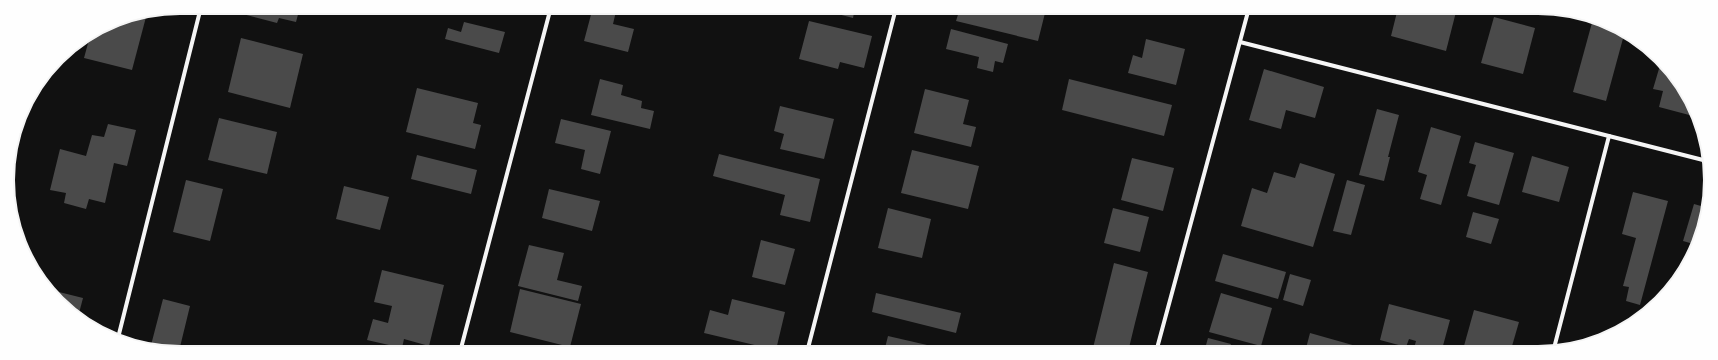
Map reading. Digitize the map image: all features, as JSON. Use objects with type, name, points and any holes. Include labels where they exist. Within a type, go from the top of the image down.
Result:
[{"type":"street","points":[[119,334],[199,14]]},
{"type":"street","points":[[462,346],[549,14]]},
{"type":"street","points":[[809,346],[894,14]]},
{"type":"street","points":[[1158,346],[1247,14]]},
{"type":"street","points":[[1240,42],[1703,160]]},
{"type":"street","points":[[1554,346],[1609,136]]},
{"type":"building","points":[[243,14],[298,14],[296,22],[279,18],[277,23]]},
{"type":"building","points":[[591,14],[615,14],[613,24],[634,29],[628,52],[584,41]]},
{"type":"building","points":[[838,14],[854,14],[853,18]]},
{"type":"building","points":[[958,14],[1045,14],[1038,41],[956,21]]},
{"type":"building","points":[[1396,14],[1455,14],[1446,51],[1391,36]]},
{"type":"building","points":[[1494,17],[1535,28],[1523,74],[1481,63]]},
{"type":"building","points":[[146,18],[132,70],[84,58],[88,42],[97,36],[116,27]]},
{"type":"building","points":[[809,21],[872,36],[864,68],[840,62],[838,69],[799,59]]},
{"type":"building","points":[[464,22],[505,32],[499,53],[445,39],[448,28],[461,32]]},
{"type":"building","points":[[1592,23],[1623,37],[1606,101],[1573,92]]},
{"type":"building","points":[[951,29],[1008,44],[1003,63],[995,61],[993,72],[977,68],[979,57],[946,49]]},
{"type":"building","points":[[241,38],[303,54],[290,108],[228,92]]},
{"type":"building","points":[[1146,39],[1185,49],[1176,85],[1128,73],[1133,55],[1142,58]]},
{"type":"building","points":[[1659,67],[1670,79],[1682,97],[1691,115],[1659,107],[1663,91],[1653,89]]},
{"type":"building","points":[[1264,69],[1324,87],[1315,118],[1286,110],[1281,129],[1249,120]]},
{"type":"building","points":[[600,79],[623,85],[621,95],[642,101],[641,108],[654,111],[650,129],[591,115]]},
{"type":"building","points":[[1069,79],[1172,105],[1164,136],[1062,110]]},
{"type":"building","points":[[417,88],[478,103],[473,123],[481,125],[475,149],[406,132]]},
{"type":"building","points":[[925,89],[969,100],[963,124],[976,127],[971,147],[914,133]]},
{"type":"building","points":[[780,106],[834,119],[824,159],[780,149],[784,134],[774,131]]},
{"type":"building","points":[[1377,109],[1399,115],[1388,157],[1390,157],[1384,181],[1359,175]]},
{"type":"building","points":[[219,118],[277,132],[267,174],[208,160]]},
{"type":"building","points":[[561,119],[611,131],[600,174],[581,169],[585,150],[555,143]]},
{"type":"building","points":[[108,124],[136,130],[127,166],[114,163],[105,203],[89,199],[86,209],[64,203],[66,193],[50,190],[60,149],[86,156],[92,135],[104,137]]},
{"type":"building","points":[[1431,127],[1461,136],[1441,205],[1420,199],[1427,175],[1418,172]]},
{"type":"building","points":[[1475,142],[1514,153],[1499,205],[1467,196],[1476,165],[1469,163]]},
{"type":"building","points":[[912,150],[979,166],[968,209],[901,193]]},
{"type":"building","points":[[719,154],[820,179],[810,222],[780,215],[785,195],[713,176]]},
{"type":"building","points":[[417,155],[477,170],[471,194],[411,179]]},
{"type":"building","points":[[1532,156],[1569,167],[1559,202],[1522,192]]},
{"type":"building","points":[[1132,158],[1174,168],[1163,211],[1121,200]]},
{"type":"building","points":[[1300,163],[1335,174],[1313,247],[1241,226],[1252,188],[1267,193],[1274,172],[1295,178]]},
{"type":"building","points":[[186,180],[223,189],[210,241],[173,232]]},
{"type":"building","points":[[1347,180],[1365,185],[1351,235],[1333,231]]},
{"type":"building","points":[[344,186],[389,197],[380,230],[336,219]]},
{"type":"building","points":[[549,189],[600,201],[592,231],[542,218]]},
{"type":"building","points":[[1633,192],[1668,201],[1640,305],[1626,301],[1629,287],[1623,286],[1636,238],[1622,234]]},
{"type":"building","points":[[1694,204],[1702,206],[1691,243],[1683,241]]},
{"type":"building","points":[[888,208],[931,219],[922,258],[878,248]]},
{"type":"building","points":[[1113,208],[1149,217],[1140,252],[1104,243]]},
{"type":"building","points":[[1473,212],[1499,219],[1491,244],[1466,237]]},
{"type":"building","points":[[761,240],[795,249],[785,285],[752,277]]},
{"type":"building","points":[[529,245],[564,253],[557,280],[582,286],[578,301],[518,286]]},
{"type":"building","points":[[1223,254],[1286,272],[1278,299],[1215,281]]},
{"type":"building","points":[[1114,263],[1148,272],[1130,346],[1093,346]]},
{"type":"building","points":[[382,270],[444,285],[429,346],[404,339],[402,346],[393,346],[367,340],[373,319],[388,323],[392,306],[374,302]]},
{"type":"building","points":[[1290,274],[1311,280],[1303,306],[1283,300]]},
{"type":"building","points":[[520,289],[581,304],[570,346],[510,332]]},
{"type":"building","points":[[58,292],[83,298],[79,312]]},
{"type":"building","points":[[876,293],[961,313],[956,333],[872,312]]},
{"type":"building","points":[[1221,293],[1272,308],[1261,346],[1209,332]]},
{"type":"building","points":[[163,299],[190,306],[180,346],[151,344]]},
{"type":"building","points":[[732,299],[785,312],[777,346],[759,346],[704,333],[710,310],[728,315]]},
{"type":"building","points":[[1389,304],[1450,320],[1443,346],[1415,346],[1416,341],[1409,339],[1406,346],[1402,346],[1380,340]]},
{"type":"building","points":[[1474,310],[1519,322],[1512,346],[1464,346]]},
{"type":"building","points":[[1310,333],[1356,346],[1307,346]]},
{"type":"building","points":[[888,336],[927,345],[927,346],[886,346]]},
{"type":"building","points":[[1208,338],[1231,344],[1230,346],[1206,346]]}]
